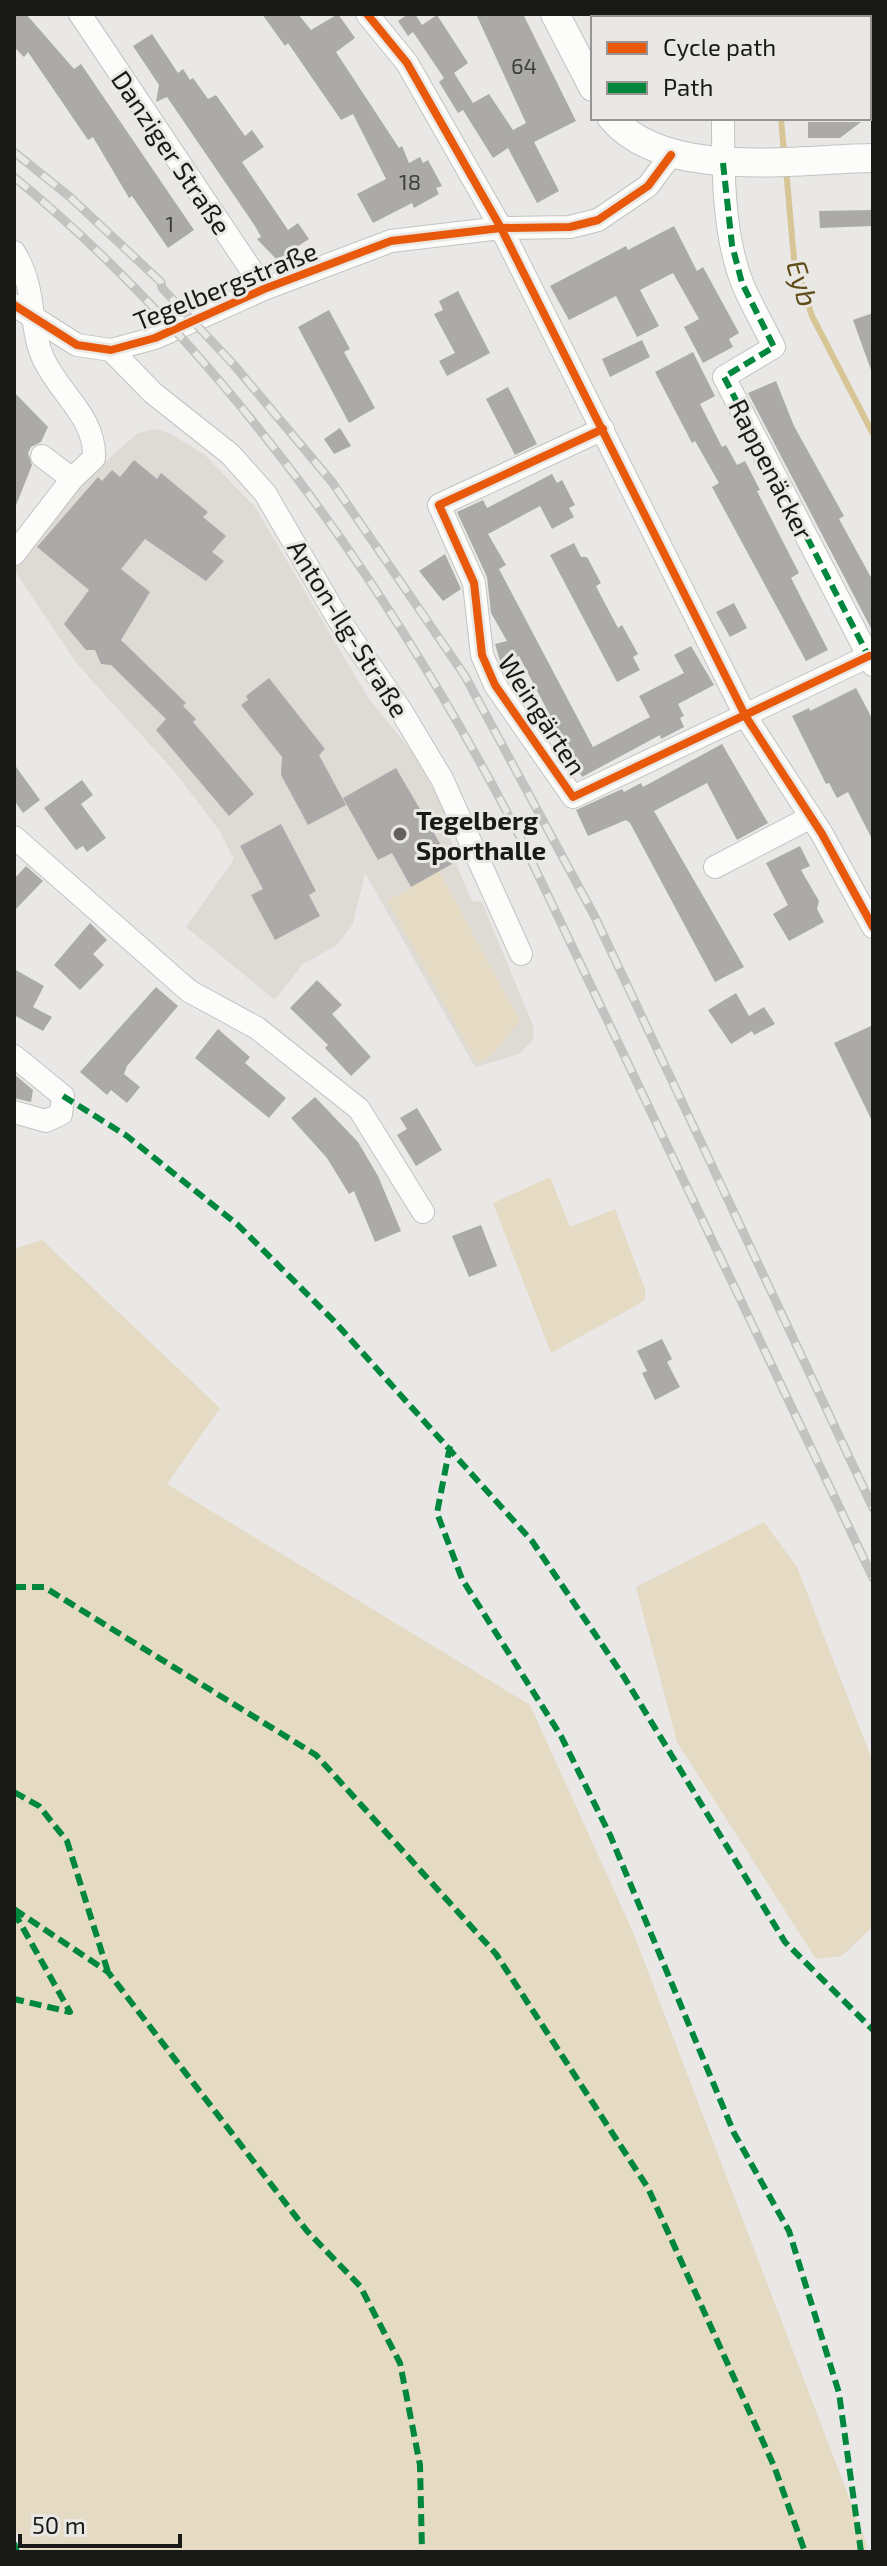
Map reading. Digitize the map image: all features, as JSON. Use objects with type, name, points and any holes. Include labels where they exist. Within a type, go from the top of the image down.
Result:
[{"type":"main road","points":[[555,14],[591,83]]},
{"type":"main road","points":[[615,120],[642,141],[671,155],[723,163],[873,158]]},
{"type":"street","name":"Danziger Straße","points":[[80,14],[264,289]]},
{"type":"street","points":[[367,14],[407,63],[501,228],[746,717],[811,817],[873,927]]},
{"type":"street","points":[[723,120],[723,163]]},
{"type":"street","name":"Tegelbergstraße","points":[[14,305],[77,345],[111,350],[155,338],[264,289],[391,241],[501,228],[570,227],[598,220],[648,186],[671,155]]},
{"type":"street","name":"Rappenäcker","points":[[723,163],[732,245],[742,283],[774,347],[724,377],[871,661],[746,717]]},
{"type":"street","points":[[14,252],[33,296],[43,359],[84,419],[95,442],[94,458],[72,479],[14,554]]},
{"type":"street","name":"Anton-Ilg-Straße","points":[[111,350],[153,393],[230,454],[265,493],[337,617],[400,709],[442,779],[521,954]]},
{"type":"street","name":"Weingärten","points":[[603,429],[439,505],[474,583],[482,655],[495,685],[573,797],[746,717]]},
{"type":"street","points":[[42,456],[72,479]]},
{"type":"street","points":[[715,867],[811,817]]},
{"type":"street","points":[[14,837],[189,991],[257,1028],[359,1109],[423,1212]]},
{"type":"street","points":[[14,1056],[63,1096],[61,1114],[46,1121],[14,1112]]},
{"type":"shaded area","points":[[155,429],[171,434],[205,455],[255,507],[369,699],[415,755],[444,810],[458,868],[472,901],[482,902],[534,1028],[533,1040],[519,1054],[475,1067],[365,873],[353,924],[336,946],[303,964],[275,1000],[186,927],[234,859],[219,830],[174,771],[77,664],[14,570],[43,523],[78,486],[138,433]]},
{"type":"shaded area","points":[[439,871],[520,1021],[493,1054],[477,1063],[388,901]]},
{"type":"shaded area","points":[[550,1177],[570,1227],[615,1209],[645,1289],[645,1299],[639,1304],[551,1353],[493,1203]]},
{"type":"shaded area","points":[[42,1240],[220,1408],[167,1484],[530,1705],[633,1932],[866,2542],[867,2552],[23,2552],[14,2523],[14,1249]]},
{"type":"shaded area","points":[[764,1522],[797,1567],[873,1762],[873,1926],[842,1956],[816,1959],[677,1742],[636,1587]]},
{"type":"building","points":[[14,14],[26,14],[74,69],[81,64],[194,230],[168,248],[132,196],[129,198],[93,137],[88,140],[28,52],[24,57],[14,47]]},
{"type":"building","points":[[262,14],[298,14],[311,30],[338,14],[355,38],[336,52],[399,148],[402,146],[409,163],[420,157],[423,163],[428,160],[442,186],[436,188],[439,194],[414,208],[412,203],[373,223],[357,194],[386,179],[353,114],[341,120],[288,43],[285,46]]},
{"type":"building","points":[[408,14],[415,14],[422,25],[437,15],[468,63],[454,73],[473,103],[489,94],[513,130],[526,123],[476,14],[523,14],[576,121],[534,142],[559,191],[537,203],[508,148],[493,158],[463,110],[458,113],[439,82],[444,78],[413,32],[408,36],[398,21]]},
{"type":"building","points":[[152,34],[178,73],[183,69],[208,99],[216,95],[245,136],[252,130],[264,147],[242,162],[288,230],[298,223],[309,239],[277,260],[257,239],[261,237],[255,226],[167,97],[156,102],[159,85],[133,46]]},
{"type":"building","points":[[808,122],[861,122],[840,138],[808,138]]},
{"type":"building","points":[[873,210],[873,226],[820,228],[819,211]]},
{"type":"building","points":[[674,226],[697,271],[703,267],[739,333],[729,339],[733,347],[703,363],[684,327],[699,319],[673,273],[640,290],[659,326],[637,337],[616,296],[569,320],[550,286],[626,246],[628,250]]},
{"type":"building","points":[[458,291],[490,353],[447,376],[439,361],[455,353],[434,314],[443,310],[439,301]]},
{"type":"building","points":[[329,310],[350,349],[344,352],[375,408],[349,423],[298,327]]},
{"type":"building","points":[[873,313],[873,370],[871,370],[853,320]]},
{"type":"building","points":[[642,340],[650,357],[610,377],[602,359]]},
{"type":"building","points":[[693,352],[715,396],[700,404],[722,447],[726,445],[737,465],[745,461],[799,573],[791,578],[828,650],[806,661],[712,487],[719,483],[695,441],[692,443],[655,372]]},
{"type":"building","points":[[776,381],[794,426],[844,516],[839,519],[873,581],[873,632],[748,393]]},
{"type":"building","points":[[508,387],[537,444],[515,455],[486,399]]},
{"type":"building","points":[[14,392],[48,427],[41,442],[31,447],[28,453],[32,465],[15,508]]},
{"type":"building","points":[[340,428],[351,446],[334,454],[324,439]]},
{"type":"building","points":[[134,460],[157,479],[161,473],[208,512],[203,517],[226,536],[212,552],[224,561],[206,581],[145,539],[121,569],[150,592],[121,640],[186,703],[183,706],[196,719],[193,722],[254,794],[229,816],[156,730],[166,719],[111,665],[101,664],[95,650],[86,650],[64,624],[89,590],[37,547],[98,477],[102,481],[112,470],[120,477]]},
{"type":"building","points":[[552,474],[557,483],[562,480],[575,505],[569,508],[574,517],[552,529],[540,506],[488,534],[506,565],[499,569],[593,747],[650,717],[639,696],[684,673],[674,655],[691,646],[714,685],[678,704],[684,716],[680,718],[684,727],[661,739],[660,735],[582,777],[519,656],[500,661],[495,644],[507,641],[491,613],[487,577],[457,512],[483,500],[487,508]]},
{"type":"building","points":[[574,543],[581,557],[587,557],[601,583],[596,586],[618,628],[622,625],[638,654],[633,657],[640,670],[617,682],[550,555]]},
{"type":"building","points":[[445,554],[461,589],[443,601],[419,571]]},
{"type":"building","points":[[734,603],[747,628],[730,637],[716,612]]},
{"type":"building","points":[[269,678],[325,749],[319,755],[346,805],[308,825],[281,775],[282,757],[241,705],[248,700],[246,696]]},
{"type":"building","points":[[856,688],[873,720],[873,841],[848,792],[837,798],[829,783],[826,784],[792,716],[809,708],[810,711]]},
{"type":"building","points":[[722,744],[768,823],[737,840],[707,783],[654,811],[744,967],[715,982],[630,823],[626,820],[588,836],[576,810],[622,789],[624,792],[641,783],[643,787]]},
{"type":"building","points":[[14,764],[40,800],[23,813],[14,800]]},
{"type":"building","name":"Tegelberg Sporthalle","points":[[396,768],[452,864],[411,887],[392,853],[378,860],[343,798]]},
{"type":"building","points":[[82,780],[93,795],[81,804],[106,838],[87,852],[83,846],[76,850],[44,808]]},
{"type":"building","points":[[281,824],[316,891],[309,895],[320,916],[275,940],[251,895],[263,889],[240,846]]},
{"type":"building","points":[[800,846],[810,866],[801,870],[819,901],[817,909],[824,922],[789,941],[773,914],[788,905],[766,863]]},
{"type":"building","points":[[26,866],[43,881],[14,911],[14,879]]},
{"type":"building","points":[[90,923],[107,940],[93,954],[104,965],[80,990],[54,965]]},
{"type":"building","points":[[14,969],[44,986],[33,1007],[52,1017],[43,1031],[14,1015]]},
{"type":"building","points":[[317,980],[342,1005],[332,1014],[371,1057],[351,1076],[325,1048],[328,1045],[290,1008]]},
{"type":"building","points":[[156,987],[178,1006],[127,1066],[124,1074],[140,1087],[127,1103],[111,1090],[107,1095],[80,1072]]},
{"type":"building","points":[[736,993],[749,1016],[764,1007],[775,1024],[754,1035],[752,1031],[731,1044],[708,1010]]},
{"type":"building","points":[[873,1025],[873,1123],[834,1043]]},
{"type":"building","points":[[218,1029],[250,1057],[245,1063],[286,1098],[269,1118],[195,1058]]},
{"type":"building","points":[[14,1074],[33,1090],[31,1102],[14,1098]]},
{"type":"building","points":[[315,1097],[358,1142],[378,1176],[401,1231],[375,1242],[354,1191],[349,1194],[327,1158],[291,1118]]},
{"type":"building","points":[[417,1108],[442,1150],[416,1166],[397,1135],[407,1129],[400,1118]]},
{"type":"building","points":[[481,1225],[497,1266],[469,1277],[452,1236]]},
{"type":"building","points":[[662,1339],[672,1359],[667,1362],[680,1387],[655,1400],[642,1373],[647,1371],[637,1351]]},
{"type":"waterway","name":"Eyb","points":[[781,120],[784,154]]},
{"type":"waterway","name":"Eyb","points":[[786,169],[794,259],[812,316],[873,434]]},
{"type":"railway","points":[[14,152],[70,197],[161,282],[162,288],[234,365],[332,482],[465,676],[595,917],[873,1508]]},
{"type":"railway","points":[[14,177],[92,246],[166,320],[235,400],[301,484],[420,659],[522,841],[873,1578]]},
{"type":"marked path","points":[[723,163],[732,245],[742,283],[774,347],[724,377],[871,661]]},
{"type":"marked path","points":[[63,1096],[127,1136],[238,1225],[333,1320],[532,1541],[624,1677],[785,1942],[873,2030]]},
{"type":"marked path","points":[[450,1446],[437,1513],[462,1579],[561,1736],[610,1835],[734,2133],[789,2231],[839,2393],[861,2552]]},
{"type":"marked path","points":[[14,1587],[44,1587],[316,1755],[496,1954],[648,2188],[774,2466],[805,2552]]},
{"type":"marked path","points":[[14,1792],[39,1806],[67,1841],[108,1972]]},
{"type":"marked path","points":[[14,1909],[108,1972],[307,2231],[360,2286],[400,2363],[420,2465],[422,2552]]},
{"type":"marked path","points":[[14,1912],[70,2012],[14,1999]]},
{"type":"marked path","points":[[14,2543],[17,2552]]},
{"type":"cycle path","points":[[367,14],[407,63],[501,228],[746,717],[822,834],[873,927]]},
{"type":"cycle path","points":[[14,305],[77,345],[111,350],[155,338],[264,289],[391,241],[501,228],[570,227],[598,220],[648,186],[671,155]]},
{"type":"cycle path","points":[[603,429],[439,505],[474,583],[482,655],[495,685],[573,797],[869,656]]},
{"type":"place","name":"Tegelberg Sporthalle","points":[[400,834]]}]
